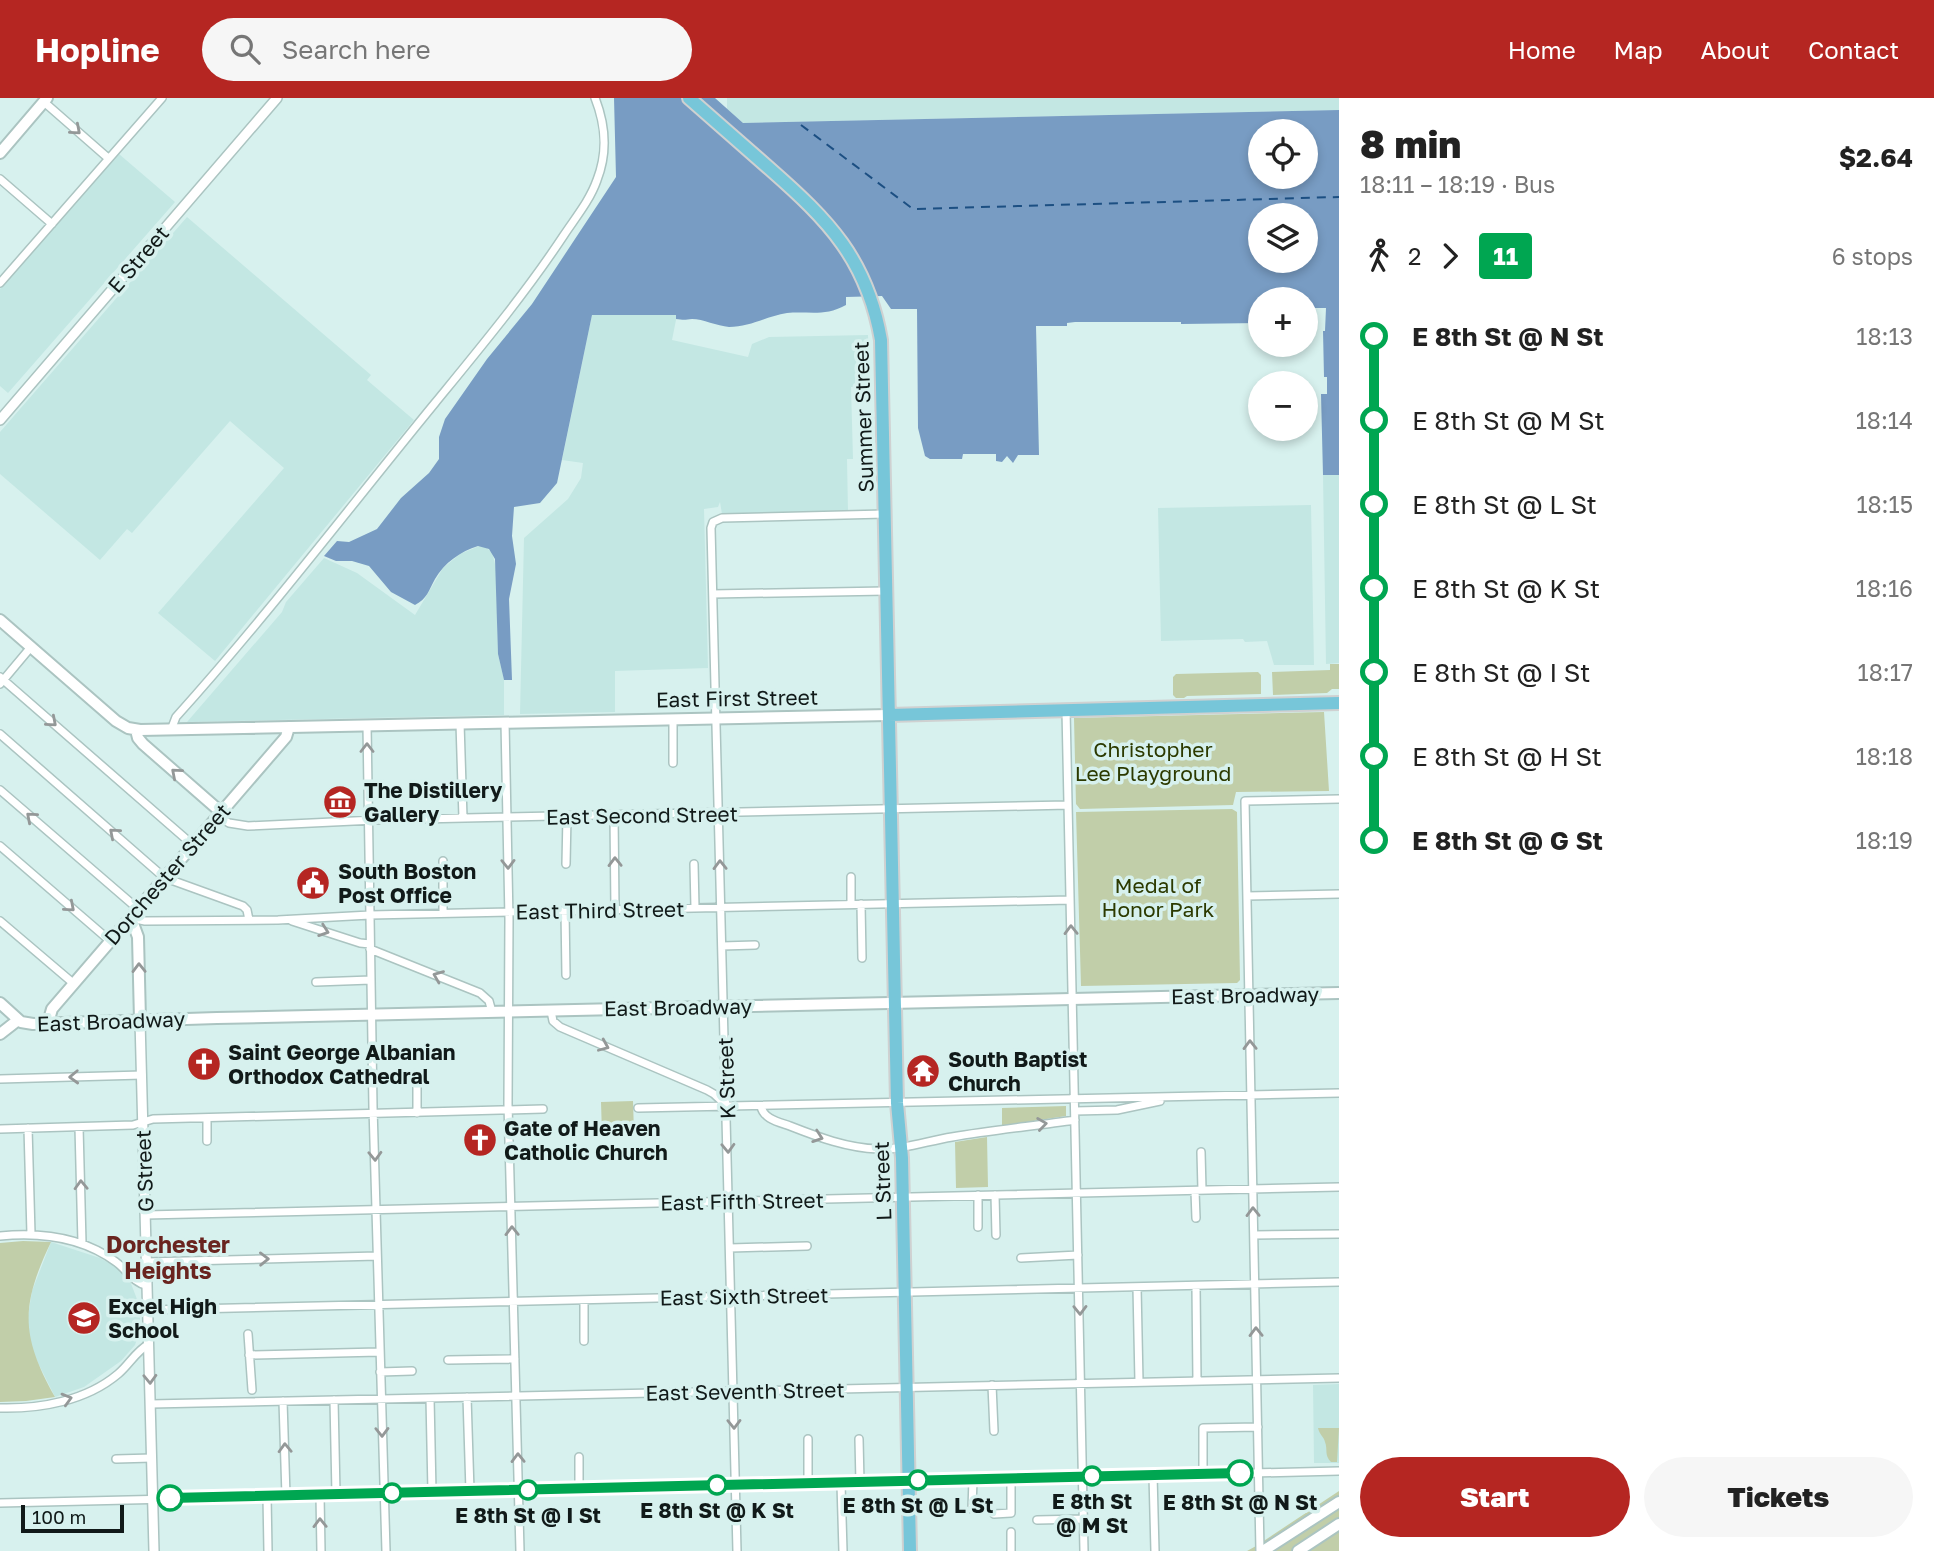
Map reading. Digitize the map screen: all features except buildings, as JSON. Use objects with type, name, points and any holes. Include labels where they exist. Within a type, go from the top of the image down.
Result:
[{"type":"main road","name":"Summer Street","points":[[689,98],[823,218],[851,256],[871,300],[881,346],[891,809]]},
{"type":"main road","points":[[0,153],[45,100]]},
{"type":"main road","points":[[0,620],[116,721],[136,730],[143,744],[220,815]]},
{"type":"main road","name":"East First Street","points":[[136,730],[1339,703]]},
{"type":"main road","name":"Dorchester Street","points":[[48,1023],[51,1009],[72,983],[194,846],[286,737],[289,727]]},
{"type":"main road","name":"L Street","points":[[891,809],[911,1551]]},
{"type":"main road","name":"G Street","points":[[134,914],[138,932],[140,1020]]},
{"type":"main road","name":"East Broadway","points":[[18,1020],[28,1024],[1339,993]]},
{"type":"main road","points":[[0,1003],[18,1020],[0,1034]]},
{"type":"main road","points":[[1262,1551],[1339,1502]]},
{"type":"main road","points":[[1298,1551],[1339,1524]]},
{"type":"street","points":[[0,282],[162,98]]},
{"type":"street","name":"E Street","points":[[0,420],[277,98]]},
{"type":"street","points":[[171,730],[176,717],[272,606],[533,282],[592,192],[600,173],[604,155],[604,133],[595,98]]},
{"type":"street","points":[[45,100],[108,158]]},
{"type":"street","points":[[0,179],[52,224]]},
{"type":"street","name":"K Street","points":[[737,1551],[711,528],[713,522],[723,518],[885,514]]},
{"type":"street","points":[[713,594],[886,591]]},
{"type":"street","points":[[31,647],[1,680],[194,846]]},
{"type":"street","points":[[1066,710],[1084,1551]]},
{"type":"street","points":[[673,719],[673,763]]},
{"type":"street","points":[[505,722],[509,1111],[520,1551]]},
{"type":"street","points":[[460,723],[463,818]]},
{"type":"street","points":[[367,725],[373,1114],[386,1551]]},
{"type":"street","points":[[0,734],[166,877],[243,906],[247,910],[248,920]]},
{"type":"street","points":[[0,790],[134,914]]},
{"type":"street","points":[[1262,1551],[1245,802],[1339,799]]},
{"type":"street","name":"East Second Street","points":[[220,815],[229,824],[248,826],[368,820],[1068,805]]},
{"type":"street","points":[[614,815],[615,909]]},
{"type":"street","points":[[566,864],[567,816]]},
{"type":"street","points":[[0,846],[109,940]]},
{"type":"street","points":[[443,861],[443,913]]},
{"type":"street","points":[[694,864],[695,908]]},
{"type":"street","points":[[851,877],[851,904]]},
{"type":"street","points":[[1247,895],[1339,894]]},
{"type":"street","name":"East Third Street","points":[[134,914],[141,921],[278,920],[443,913],[1070,900]]},
{"type":"street","points":[[861,904],[862,958]]},
{"type":"street","points":[[565,911],[566,975]]},
{"type":"street","points":[[278,920],[299,923],[370,946],[480,993],[489,1001],[492,1012]]},
{"type":"street","points":[[0,921],[72,983]]},
{"type":"street","points":[[722,946],[755,945]]},
{"type":"street","points":[[316,982],[371,980]]},
{"type":"street","points":[[551,1011],[553,1021],[560,1027],[707,1090],[726,1105]]},
{"type":"street","name":"G Street","points":[[140,1020],[154,1551]]},
{"type":"street","points":[[0,1079],[142,1074]]},
{"type":"street","points":[[416,1081],[417,1113]]},
{"type":"street","points":[[638,1108],[1339,1093]]},
{"type":"street","points":[[761,1106],[762,1112],[771,1119],[824,1139],[869,1148],[901,1148],[1180,1097]]},
{"type":"street","points":[[0,1129],[143,1123],[153,1119],[543,1109]]},
{"type":"street","points":[[207,1118],[207,1141]]},
{"type":"street","points":[[79,1127],[82,1243]]},
{"type":"street","points":[[27,1128],[30,1234]]},
{"type":"street","points":[[1196,1218],[1201,1152]]},
{"type":"street","name":"East Fifth Street","points":[[145,1215],[1339,1187]]},
{"type":"street","points":[[978,1195],[978,1227]]},
{"type":"street","points":[[995,1195],[996,1236]]},
{"type":"street","points":[[0,1236],[30,1234],[82,1243],[108,1256],[138,1283],[146,1285]]},
{"type":"street","points":[[1254,1235],[1339,1234]]},
{"type":"street","points":[[730,1248],[807,1246]]},
{"type":"street","points":[[1021,1258],[1078,1255]]},
{"type":"street","points":[[146,1262],[377,1256]]},
{"type":"street","name":"East Sixth Street","points":[[148,1310],[1339,1282]]},
{"type":"street","points":[[1196,1286],[1197,1381]]},
{"type":"street","points":[[1137,1287],[1139,1382]]},
{"type":"street","points":[[584,1300],[584,1340]]},
{"type":"street","points":[[248,1334],[252,1390]]},
{"type":"street","points":[[0,1408],[48,1405],[86,1393],[114,1378],[149,1344]]},
{"type":"street","points":[[249,1355],[379,1352]]},
{"type":"street","points":[[448,1360],[515,1359]]},
{"type":"street","points":[[380,1372],[412,1371]]},
{"type":"street","name":"East Seventh Street","points":[[150,1404],[1339,1378]]},
{"type":"street","points":[[992,1385],[994,1431]]},
{"type":"street","points":[[467,1397],[470,1491]]},
{"type":"street","points":[[430,1398],[432,1492]]},
{"type":"street","points":[[334,1400],[336,1494]]},
{"type":"street","points":[[283,1401],[286,1496]]},
{"type":"street","points":[[1203,1474],[1203,1428],[1258,1427]]},
{"type":"street","points":[[859,1438],[860,1483]]},
{"type":"street","points":[[808,1440],[808,1485]]},
{"type":"street","points":[[579,1457],[579,1489]]},
{"type":"street","points":[[116,1459],[152,1458]]},
{"type":"street","points":[[0,1503],[1339,1471]]},
{"type":"street","points":[[1153,1475],[1154,1551]]},
{"type":"street","points":[[994,1514],[1011,1513],[1011,1478]]},
{"type":"street","points":[[972,1509],[973,1479]]},
{"type":"street","points":[[841,1484],[843,1551]]},
{"type":"street","points":[[320,1495],[321,1551]]},
{"type":"street","points":[[267,1496],[268,1551]]},
{"type":"street","points":[[1037,1520],[1084,1519]]},
{"type":"street","points":[[1011,1532],[1011,1551]]},
{"type":"shaded area","points":[[727,98],[1339,98],[1339,110],[743,123],[727,109]]},
{"type":"shaded area","points":[[119,154],[175,202],[8,393],[0,386],[0,289]]},
{"type":"shaded area","points":[[187,217],[371,375],[367,380],[414,420],[215,661],[158,613],[284,468],[230,421],[132,533],[127,529],[100,560],[0,474],[0,432]]},
{"type":"shaded area","points":[[592,315],[677,315],[672,340],[748,357],[752,344],[769,337],[868,335],[869,387],[851,387],[853,459],[847,459],[848,512],[722,514],[720,502],[718,507],[704,509],[708,668],[615,671],[615,712],[520,714],[524,538],[568,499],[581,478],[583,463],[562,460]]},
{"type":"shaded area","points":[[1323,475],[1339,475],[1339,663],[1326,664]]},
{"type":"shaded area","points":[[1311,505],[1314,665],[1274,665],[1267,641],[1161,641],[1158,508]]},
{"type":"shaded area","points":[[479,546],[492,552],[496,568],[498,654],[504,680],[504,715],[187,722],[282,612],[286,602],[324,558],[357,573],[415,615],[443,568],[460,554]]},
{"type":"shaded area","name":"Excel High School","points":[[51,1242],[100,1258],[116,1267],[130,1281],[140,1307],[140,1330],[135,1345],[121,1361],[84,1387],[55,1397],[33,1353],[27,1322],[32,1291]]},
{"type":"shaded area","points":[[1339,1384],[1339,1463],[1314,1463],[1313,1385]]},
{"type":"green space","points":[[1330,664],[1339,664],[1339,689],[1332,689],[1327,693],[1273,695],[1272,672],[1330,670]]},
{"type":"green space","points":[[1258,672],[1261,675],[1261,694],[1184,698],[1176,698],[1173,695],[1173,677],[1176,674]]},
{"type":"green space","name":"Christopher Lee Playground","points":[[1324,712],[1329,791],[1236,792],[1233,805],[1080,809],[1076,804],[1074,718]]},
{"type":"green space","name":"Medal of Honor Park","points":[[1232,809],[1237,812],[1240,980],[1237,983],[1081,986],[1076,812]]},
{"type":"green space","points":[[633,1101],[634,1133],[602,1134],[601,1102]]},
{"type":"green space","points":[[1066,1106],[1066,1116],[1002,1126],[1002,1108]]},
{"type":"green space","points":[[987,1137],[988,1187],[956,1188],[955,1142]]},
{"type":"green space","points":[[51,1242],[34,1284],[29,1320],[35,1355],[55,1397],[0,1402],[0,1243]]},
{"type":"green space","points":[[1318,1428],[1339,1428],[1337,1462],[1331,1462],[1329,1459]]},
{"type":"green space","points":[[1339,1491],[1339,1551],[1247,1551],[1256,1546]]},
{"type":"water","points":[[614,98],[715,98],[743,123],[1339,110],[1339,475],[1323,475],[1321,394],[1327,394],[1323,331],[1326,308],[1318,308],[1318,287],[1248,287],[1248,323],[1075,322],[1067,323],[1067,326],[1036,326],[1039,455],[1018,455],[1013,463],[1007,456],[1002,462],[996,461],[996,454],[963,454],[962,459],[930,459],[925,456],[918,428],[917,309],[891,309],[882,296],[846,297],[846,305],[831,311],[787,313],[737,327],[696,319],[676,319],[676,315],[592,315],[557,483],[540,503],[514,507],[512,536],[516,564],[509,599],[512,680],[504,680],[498,654],[495,559],[489,549],[478,546],[454,558],[439,573],[425,597],[415,605],[391,592],[369,566],[352,561],[336,561],[324,556],[337,541],[349,542],[377,529],[401,498],[429,473],[439,459],[439,437],[445,419],[487,359],[532,304],[616,177]]},
{"type":"ferry route","points":[[801,125],[913,209],[1339,197]]},
{"type":"bus line","name":"11","points":[[170,1498],[1240,1473]]},
{"type":"place","name":"The Distillery Gallery","points":[[340,802]]},
{"type":"place","name":"South Boston Post Office","points":[[313,883]]},
{"type":"place","name":"Saint George Albanian Orthodox Cathedral","points":[[204,1064]]},
{"type":"place","name":"South Baptist Church","points":[[923,1071]]},
{"type":"place","name":"Gate of Heaven Catholic Church","points":[[480,1140]]},
{"type":"place","name":"Excel High School","points":[[84,1318]]},
{"type":"place","name":"E 8th St @ N St","points":[[1240,1473]]},
{"type":"place","name":"E 8th St @ M St","points":[[1092,1476]]},
{"type":"place","name":"E 8th St @ L St","points":[[918,1480]]},
{"type":"place","name":"E 8th St @ K St","points":[[717,1485]]},
{"type":"place","name":"E 8th St @ I St","points":[[528,1490]]},
{"type":"district","name":"Dorchester Heights","points":[[168,1257]]}]
